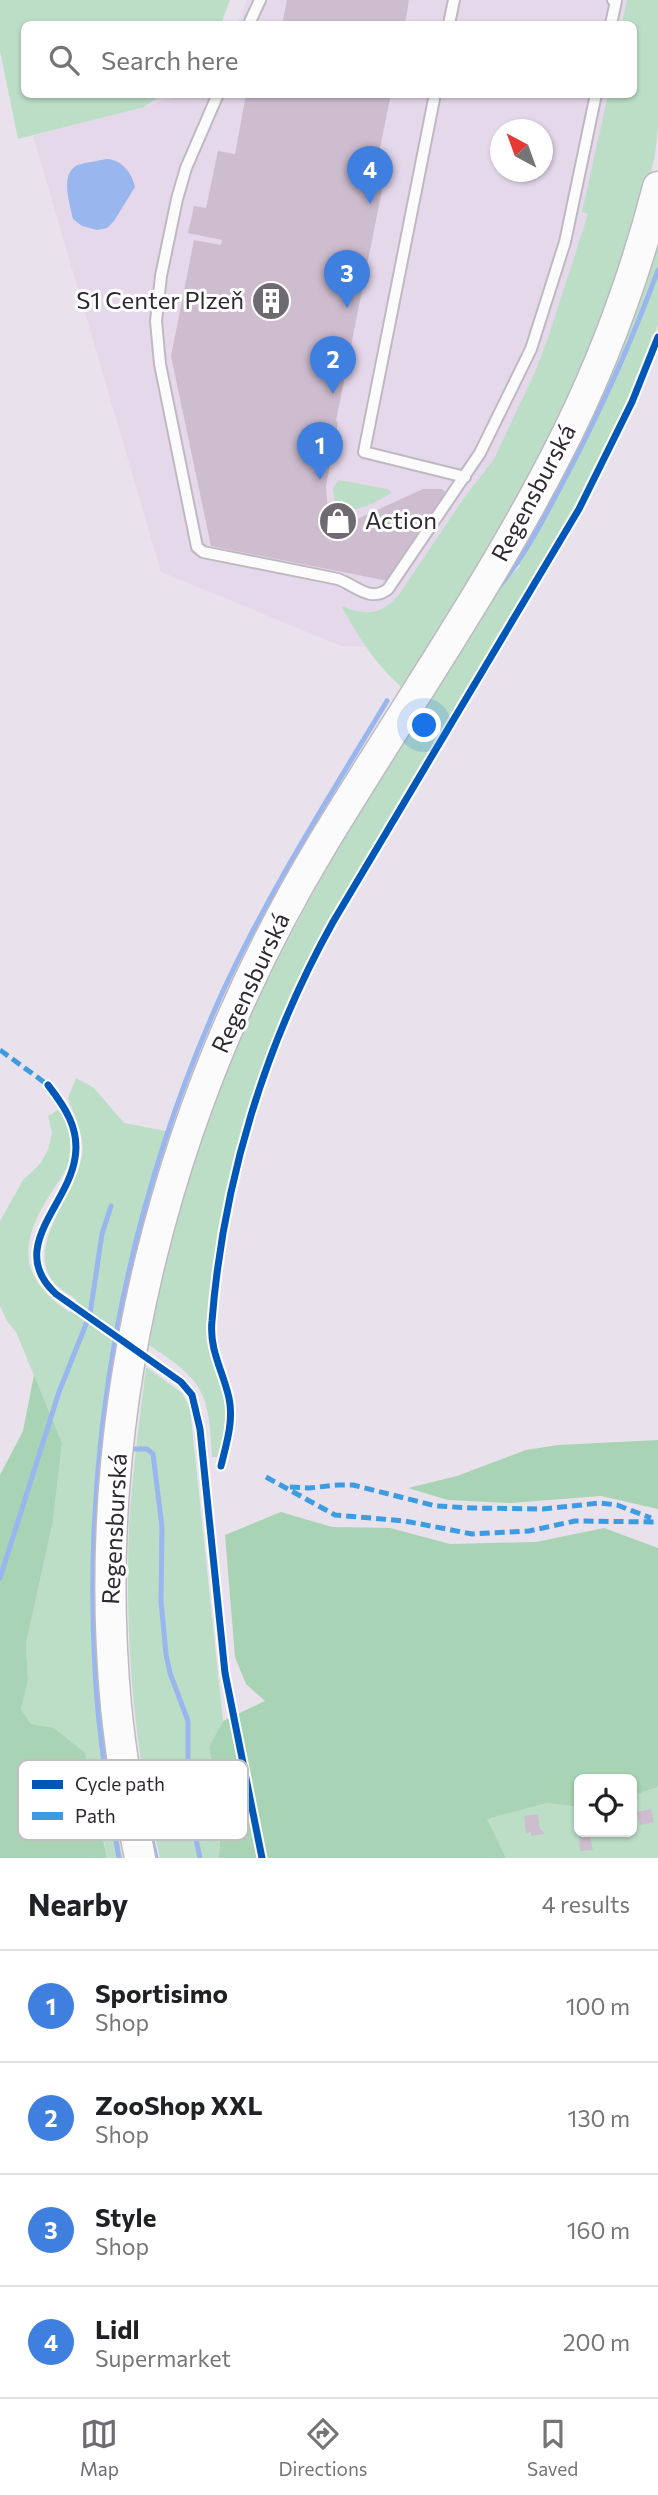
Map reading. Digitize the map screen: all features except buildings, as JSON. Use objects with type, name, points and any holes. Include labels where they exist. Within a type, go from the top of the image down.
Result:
[{"type":"main road","name":"Regensburská","points":[[124,1760],[116,1710],[111,1626],[117,1455],[131,1354],[155,1240],[176,1167],[228,1028],[281,919],[322,845],[485,583],[565,438],[600,362],[625,297],[658,187]]},
{"type":"main road","name":"Regensburská","points":[[137,1840],[140,1858]]},
{"type":"lane","points":[[250,21],[260,0]]},
{"type":"lane","points":[[450,21],[454,0]]},
{"type":"lane","points":[[612,21],[616,1],[613,0]]},
{"type":"lane","points":[[216,98],[191,156],[177,200],[161,276],[156,321],[160,364],[199,549],[338,579],[365,593],[377,595],[388,589],[465,477],[480,453],[531,349],[565,242],[595,98]]},
{"type":"lane","points":[[434,98],[364,452],[465,477]]},
{"type":"shaded area","points":[[247,0],[638,0],[634,21],[238,21]]},
{"type":"shaded area","points":[[174,98],[618,98],[614,136],[553,332],[491,470],[377,641],[365,647],[341,646],[161,572],[33,136]]},
{"type":"green space","points":[[0,0],[230,0],[222,21],[21,21],[21,98],[157,98],[144,107],[18,139],[0,51]]},
{"type":"green space","points":[[627,0],[658,0],[658,127],[655,156],[633,239],[564,420],[405,690],[377,662],[341,606],[372,612],[391,603],[494,459],[535,372],[588,214],[582,212],[607,98],[637,98],[637,21],[623,21]]},
{"type":"green space","points":[[658,229],[658,267],[624,356],[591,426],[528,546],[495,588]]},
{"type":"green space","points":[[658,272],[658,324],[645,363],[619,421],[568,521],[332,914],[294,990],[264,1064],[231,1181],[210,1292],[208,1343],[225,1400],[226,1415],[220,1452],[217,1457],[212,1457],[209,1417],[200,1390],[182,1369],[149,1345],[165,1263],[198,1147],[236,1046],[260,992],[333,856],[497,590],[520,566],[518,564],[544,520],[605,400]]},
{"type":"green space","points":[[339,480],[387,489],[392,493],[364,507],[342,508],[335,505],[333,488]]},
{"type":"green space","points":[[76,1078],[94,1088],[124,1123],[176,1133],[149,1214],[102,1722],[108,1760],[71,1760],[54,1729],[31,1724],[21,1709],[28,1681],[26,1644],[53,1521],[62,1443],[16,1332],[0,1306],[0,1221],[23,1180],[40,1164],[48,1150],[52,1133],[48,1116],[61,1108],[72,1139],[72,1156],[40,1211],[29,1243],[28,1258],[40,1285],[69,1312],[77,1300],[52,1280],[46,1266],[45,1251],[55,1218],[72,1186],[82,1155],[80,1133],[68,1098]]},
{"type":"green space","points":[[146,1367],[182,1393],[190,1408],[223,1721],[209,1748],[211,1760],[141,1760],[135,1714],[128,1605],[128,1543]]},
{"type":"green space","points":[[34,1375],[62,1443],[53,1521],[26,1644],[28,1681],[21,1709],[31,1724],[54,1728],[85,1753],[86,1760],[18,1760],[18,1840],[103,1840],[107,1858],[0,1858],[0,1475],[23,1431]]},
{"type":"green space","points":[[658,1440],[658,1509],[601,1496],[510,1503],[448,1500],[408,1488],[457,1476],[526,1450],[558,1445]]},
{"type":"green space","points":[[281,1512],[332,1527],[390,1528],[450,1544],[536,1542],[604,1528],[658,1548],[658,1787],[637,1794],[637,1774],[574,1774],[574,1806],[547,1803],[487,1819],[506,1858],[219,1858],[220,1840],[248,1840],[248,1760],[211,1760],[209,1747],[223,1721],[265,1701],[246,1684],[235,1657],[225,1535]]},
{"type":"green space","points":[[658,1787],[658,1858],[506,1858],[486,1819],[547,1803],[574,1806],[574,1837],[637,1837],[637,1794]]},
{"type":"green space","points":[[104,1840],[119,1840],[122,1858],[107,1858]]},
{"type":"green space","points":[[156,1840],[220,1840],[219,1858],[160,1858]]},
{"type":"water","points":[[107,159],[125,168],[135,187],[114,221],[107,228],[97,230],[82,226],[73,219],[67,182],[72,169],[78,165]]},
{"type":"waterway","points":[[498,588],[533,538],[576,458],[626,352],[658,270]]},
{"type":"waterway","points":[[103,1760],[95,1670],[93,1584],[96,1498],[104,1412],[117,1328],[135,1243],[186,1079],[237,961],[320,811],[387,701]]},
{"type":"waterway","points":[[0,1578],[59,1392],[90,1314],[102,1234],[111,1206]]},
{"type":"waterway","points":[[135,1449],[147,1449],[153,1454],[162,1527],[161,1601],[166,1654],[170,1673],[188,1721],[188,1760]]},
{"type":"waterway","points":[[116,1840],[119,1858]]},
{"type":"waterway","points":[[152,1840],[156,1858]]},
{"type":"waterway","points":[[196,1840],[200,1858]]},
{"type":"marked path","points":[[0,1050],[48,1085]]},
{"type":"marked path","points":[[266,1477],[335,1515],[405,1521],[472,1534],[529,1531],[575,1521],[658,1522]]},
{"type":"marked path","points":[[290,1487],[353,1485],[436,1506],[473,1508],[543,1509],[600,1503],[617,1505],[651,1518]]},
{"type":"cycle path","points":[[221,1466],[231,1415],[229,1398],[214,1351],[212,1332],[218,1269],[237,1165],[268,1065],[287,1016],[333,922],[579,509],[632,402],[658,337]]},
{"type":"cycle path","points":[[48,1085],[70,1119],[76,1147],[70,1176],[38,1243],[37,1260],[42,1277],[56,1294],[181,1382],[192,1395],[200,1429],[225,1673],[242,1760]]},
{"type":"cycle path","points":[[248,1788],[262,1858]]},
{"type":"place","name":"Lidl","points":[[370,204]]},
{"type":"place","name":"S1 Center Plzeň","points":[[271,301]]},
{"type":"place","name":"Style","points":[[347,308]]},
{"type":"place","name":"ZooShop XXL","points":[[333,394]]},
{"type":"place","name":"Sportisimo","points":[[320,480]]},
{"type":"place","name":"Action","points":[[338,521]]}]
